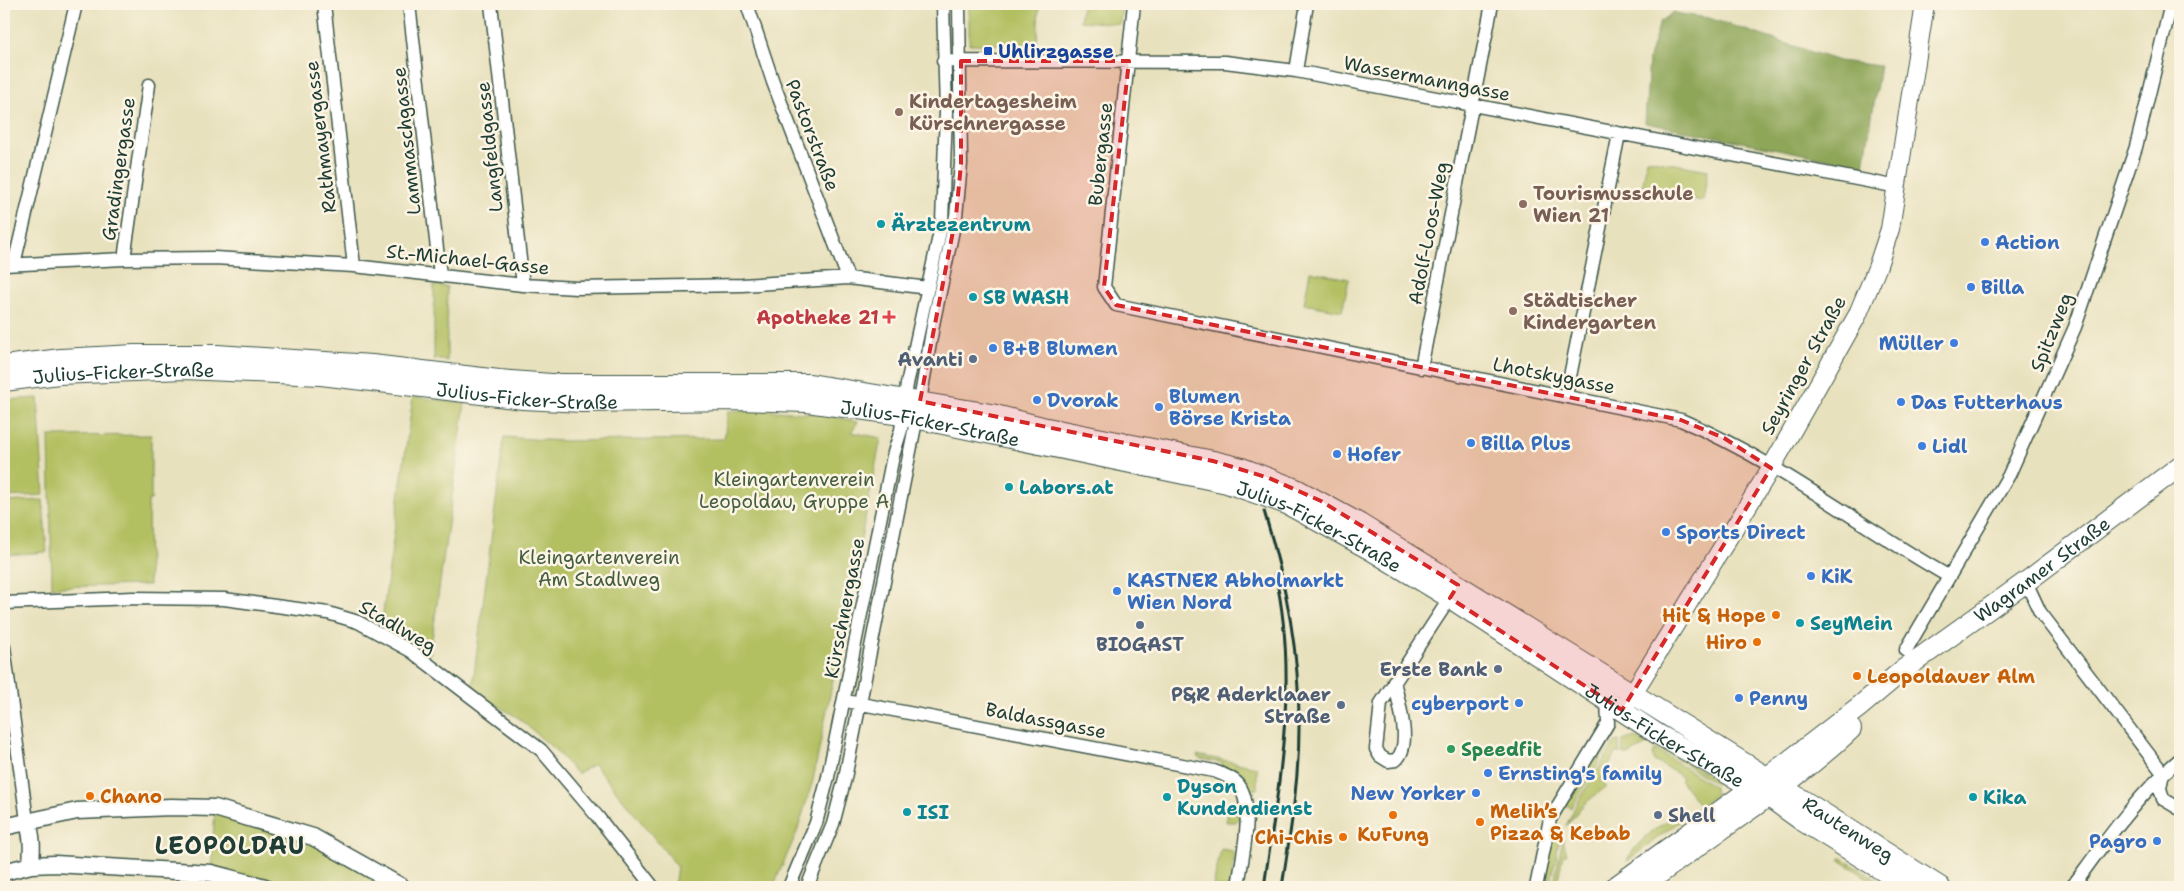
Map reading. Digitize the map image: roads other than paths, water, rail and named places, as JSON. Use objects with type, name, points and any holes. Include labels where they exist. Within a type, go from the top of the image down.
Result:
[{"type":"main road","name":"Seyringer Straße","points":[[1621,702],[1772,468],[1857,316],[1877,268],[1890,229],[1898,188],[1925,4]]},
{"type":"main road","name":"Julius-Ficker-Straße","points":[[4,366],[61,359],[134,355],[217,355],[364,364],[498,380],[550,384],[810,384],[911,409]]},
{"type":"main road","name":"Julius-Ficker-Straße","points":[[4,381],[59,374],[184,369],[290,373],[373,380],[523,399],[582,402],[740,400],[807,402],[991,414],[1242,468],[1321,501],[1454,592],[1621,702],[1767,787]]},
{"type":"main road","name":"Wagramer Straße","points":[[1642,887],[1767,787],[1903,670],[2026,582],[2180,466]]},
{"type":"main road","name":"Wagramer Straße","points":[[1615,887],[1767,787]]},
{"type":"main road","name":"Rautenweg","points":[[1767,787],[1801,820],[1909,887]]},
{"type":"main road","name":"Rautenweg","points":[[1767,787],[1940,887]]},
{"type":"street","points":[[9,264],[76,4]]},
{"type":"street","name":"Rathmayergasse","points":[[324,4],[354,266]]},
{"type":"street","name":"Lammaschgasse","points":[[409,4],[440,275]]},
{"type":"street","name":"Langfeldgasse","points":[[492,4],[524,285]]},
{"type":"street","name":"Pastorstraße","points":[[748,4],[773,82],[848,278]]},
{"type":"street","name":"Kürschnergasse","points":[[807,887],[833,824],[846,778],[911,409],[928,288],[942,222],[945,174],[946,87],[943,61],[943,4]]},
{"type":"street","name":"Kürschnergasse","points":[[789,887],[820,810],[892,465],[911,409],[934,320],[956,216],[961,164],[959,4]]},
{"type":"street","name":"Bubergasse","points":[[1116,305],[1104,287],[1134,4]]},
{"type":"street","points":[[1296,71],[1307,4]]},
{"type":"street","name":"Adolf-Loos-Weg","points":[[1421,368],[1492,4]]},
{"type":"street","name":"Spitzweg","points":[[1906,650],[2009,475],[2075,327],[2136,147],[2171,4]]},
{"type":"street","name":"Wassermanngasse","points":[[943,61],[1226,62],[1296,71],[1898,188]]},
{"type":"street","name":"Gradingergasse","points":[[124,259],[149,85]]},
{"type":"street","points":[[1566,396],[1619,134]]},
{"type":"street","name":"St.-Michael-Gasse","points":[[9,264],[124,259],[214,258],[354,266],[524,285],[614,288],[742,285],[848,278],[928,288]]},
{"type":"street","name":"Lhotskygasse","points":[[1116,305],[1680,420],[1724,438],[1893,545],[1948,576]]},
{"type":"street","points":[[2026,582],[2040,612],[2163,774],[2160,788],[2163,799],[2180,809]]},
{"type":"street","points":[[1394,681],[1404,734],[1404,749],[1396,760],[1388,761],[1380,756],[1376,749],[1381,703],[1394,681],[1454,592]]},
{"type":"street","name":"Stadlweg","points":[[4,603],[133,598],[224,599],[328,613],[358,622],[411,651],[541,750],[598,816],[652,887]]},
{"type":"street","points":[[4,647],[27,821],[32,843],[30,865]]},
{"type":"street","name":"Baldassgasse","points":[[844,701],[1214,771],[1228,776],[1238,784],[1244,798],[1247,817],[1238,887]]},
{"type":"street","points":[[1536,887],[1548,827],[1560,799],[1621,702]]},
{"type":"street","points":[[2072,887],[2119,822],[2163,774],[2180,759]]},
{"type":"street","points":[[4,826],[77,811],[171,807],[215,808],[314,837],[402,887]]},
{"type":"street","points":[[4,872],[30,865],[55,864],[211,873],[265,887]]},
{"type":"railway","points":[[1264,511],[1285,591],[1294,645],[1299,700],[1299,748],[1296,788],[1282,887]]},
{"type":"railway","points":[[1264,887],[1280,769],[1286,691],[1286,651],[1275,573]]},
{"type":"place","name":"Uhlirzgasse","points":[[988,51]]},
{"type":"place","name":"Kindertagesheim Kürschnergasse","points":[[899,112]]},
{"type":"place","name":"Tourismusschule Wien 21","points":[[1523,204]]},
{"type":"place","name":"Ärztezentrum","points":[[881,224]]},
{"type":"place","name":"Action","points":[[1985,242]]},
{"type":"place","name":"Billa","points":[[1971,287]]},
{"type":"place","name":"SB WASH","points":[[973,297]]},
{"type":"place","name":"Städtischer Kindergarten","points":[[1513,311]]},
{"type":"place","name":"Apotheke 21","points":[[889,317]]},
{"type":"place","name":"Müller","points":[[1954,343]]},
{"type":"place","name":"B+B Blumen","points":[[993,348]]},
{"type":"place","name":"Avanti","points":[[973,359]]},
{"type":"place","name":"Dvorak","points":[[1037,400]]},
{"type":"place","name":"Das Futterhaus","points":[[1901,402]]},
{"type":"place","name":"Blumen Börse Krista","points":[[1159,407]]},
{"type":"place","name":"Billa Plus","points":[[1471,443]]},
{"type":"place","name":"Lidl","points":[[1922,446]]},
{"type":"place","name":"Hofer","points":[[1337,454]]},
{"type":"place","name":"Labors.at","points":[[1009,487]]},
{"type":"place","name":"Sports Direct","points":[[1666,532]]},
{"type":"place","name":"KiK","points":[[1811,576]]},
{"type":"place","name":"KASTNER Abholmarkt Wien Nord","points":[[1117,591]]},
{"type":"place","name":"Hit & Hope","points":[[1776,615]]},
{"type":"place","name":"SeyMein","points":[[1800,623]]},
{"type":"place","name":"BIOGAST","points":[[1140,625]]},
{"type":"place","name":"Hiro","points":[[1757,642]]},
{"type":"place","name":"Erste Bank","points":[[1498,669]]},
{"type":"place","name":"Leopoldauer Alm","points":[[1857,676]]},
{"type":"place","name":"Penny","points":[[1739,698]]},
{"type":"place","name":"cyberport","points":[[1519,703]]},
{"type":"place","name":"P&R Aderklaaer Straße","points":[[1341,705]]},
{"type":"place","name":"Speedfit","points":[[1451,749]]},
{"type":"place","name":"Ernsting's family","points":[[1488,773]]},
{"type":"place","name":"New Yorker","points":[[1476,793]]},
{"type":"place","name":"Chano","points":[[90,796]]},
{"type":"place","name":"Dyson Kundendienst","points":[[1167,797]]},
{"type":"place","name":"Kika","points":[[1973,797]]},
{"type":"place","name":"ISI","points":[[907,812]]},
{"type":"place","name":"KuFung","points":[[1393,815]]},
{"type":"place","name":"Shell","points":[[1658,815]]},
{"type":"place","name":"Melih’s Pizza & Kebab","points":[[1480,822]]},
{"type":"place","name":"Chi-Chis","points":[[1343,837]]},
{"type":"place","name":"Pagro","points":[[2157,841]]},
{"type":"district","name":"LEOPOLDAU","points":[[230,846]]},
{"type":"park label","name":"Kleingartenverein Leopoldau, Gruppe A","points":[[794,490]]},
{"type":"park label","name":"Kleingartenverein Am Stadlweg","points":[[599,568]]}]
